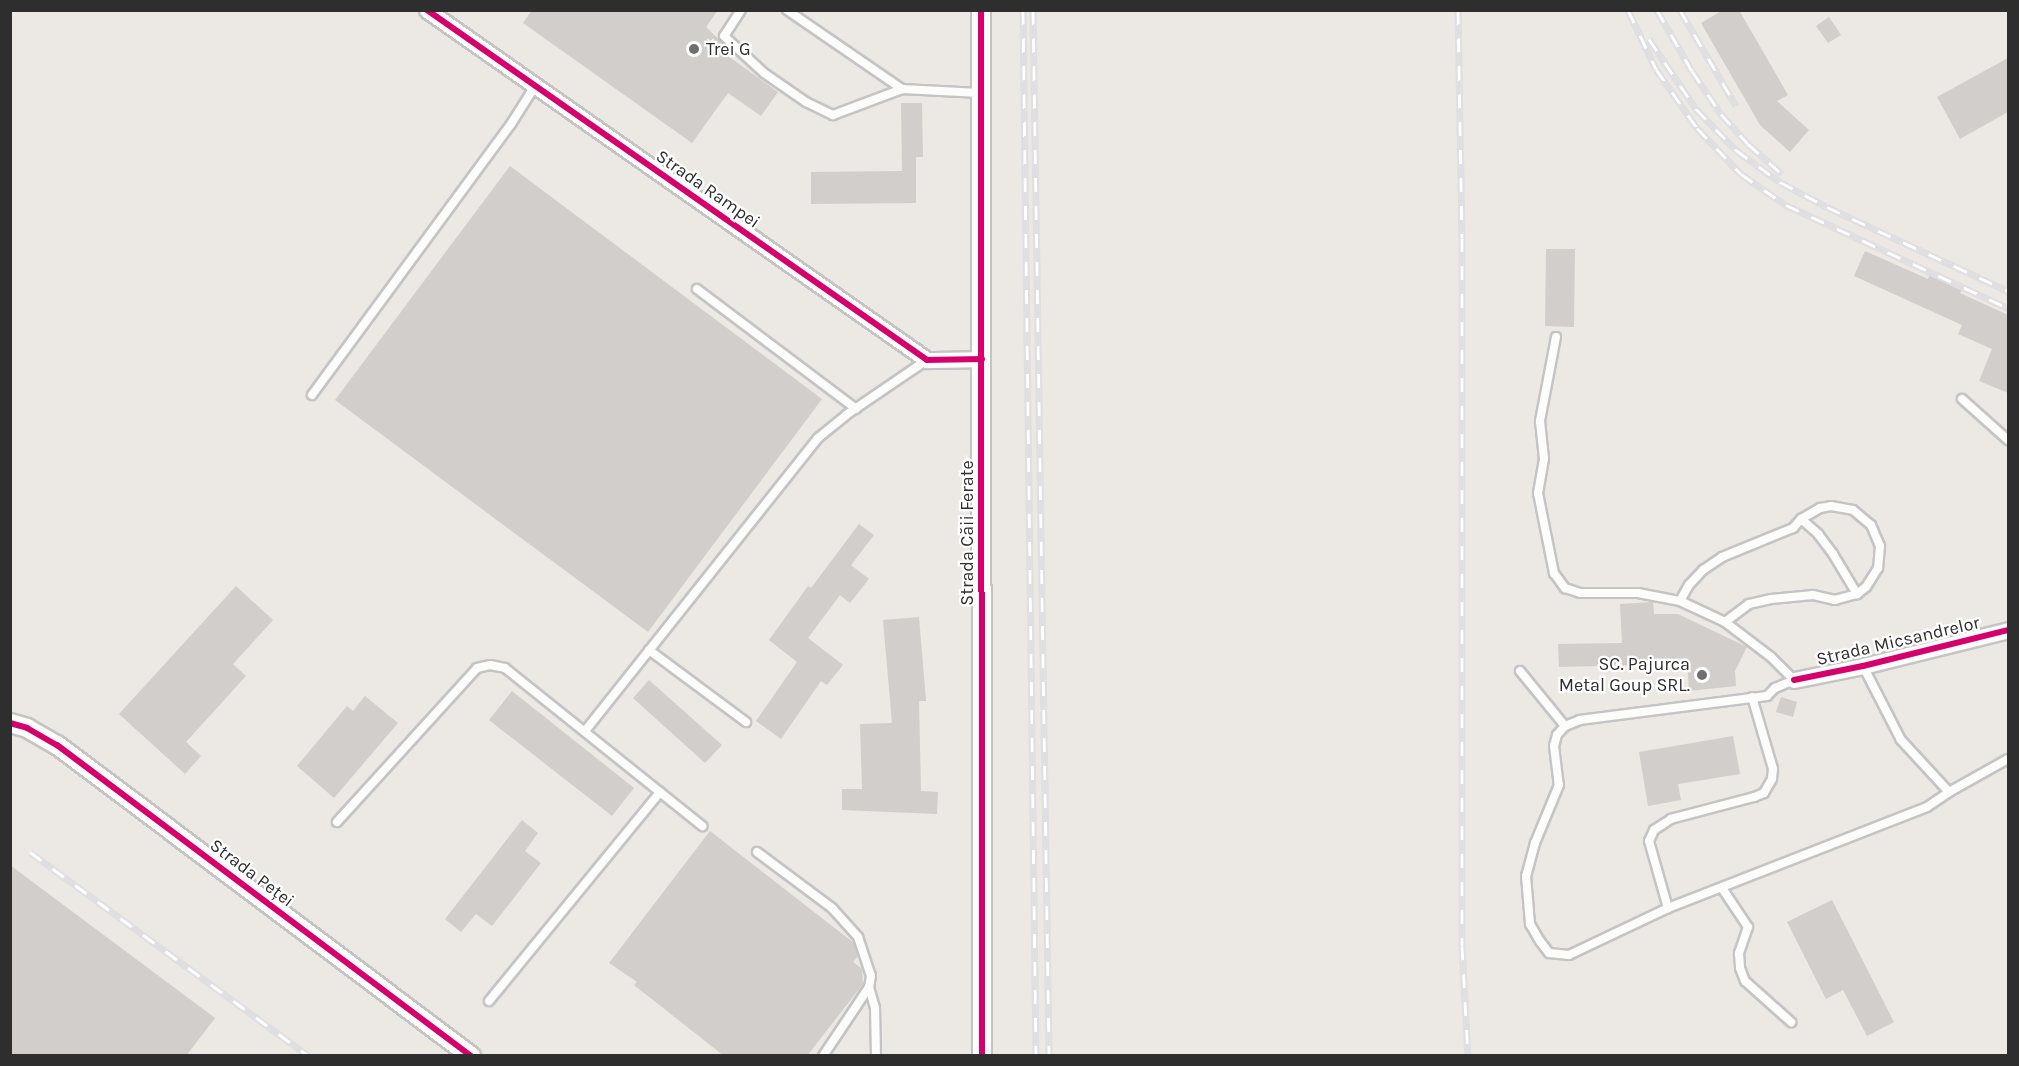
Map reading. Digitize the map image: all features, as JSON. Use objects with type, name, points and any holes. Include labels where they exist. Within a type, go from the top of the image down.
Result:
[{"type":"street","name":"Strada Rampei","points":[[427,10],[927,360]]},
{"type":"street","name":"Strada Căii Ferate","points":[[981,10],[982,1056]]},
{"type":"street","points":[[927,360],[982,359]]},
{"type":"street","name":"Strada Micsandrelor","points":[[1794,680],[1863,666],[2008,630]]},
{"type":"street","name":"Strada Peței","points":[[10,723],[27,728],[57,745],[471,1056]]},
{"type":"lane","points":[[741,10],[724,36],[764,73],[806,102],[833,115],[902,89],[981,93]]},
{"type":"lane","points":[[787,10],[902,89]]},
{"type":"lane","points":[[312,395],[511,124],[536,86]]},
{"type":"lane","points":[[697,290],[855,409]]},
{"type":"lane","points":[[1556,337],[1540,421],[1544,459],[1538,493],[1554,573],[1565,588],[1580,593],[1638,593],[1680,601],[1725,622],[1772,657],[1794,680],[1776,688],[1767,696],[1581,720],[1565,726],[1557,735],[1554,746],[1559,785],[1535,843],[1526,876],[1530,924],[1549,953],[1569,955],[1668,908],[1927,807],[2008,759]]},
{"type":"lane","points":[[585,730],[818,438],[855,409],[927,360]]},
{"type":"lane","points":[[1962,399],[2008,440]]},
{"type":"lane","points":[[1680,601],[1689,585],[1703,570],[1722,556],[1793,528],[1810,512],[1832,506],[1854,510],[1871,525],[1880,546],[1878,568],[1866,587],[1857,594],[1835,600],[1813,595],[1771,599],[1749,604],[1725,622]]},
{"type":"lane","points":[[1800,519],[1818,534],[1857,594]]},
{"type":"lane","points":[[649,650],[746,722]]},
{"type":"lane","points":[[337,822],[477,668],[490,665],[505,668],[702,826]]},
{"type":"lane","points":[[1863,666],[1901,740],[1949,792]]},
{"type":"lane","points":[[1520,671],[1565,726]]},
{"type":"lane","points":[[1668,908],[1649,841],[1654,830],[1671,819],[1764,793],[1772,779],[1773,769],[1752,697]]},
{"type":"lane","points":[[489,1001],[660,792]]},
{"type":"lane","points":[[757,852],[832,908],[858,937],[863,950],[871,976],[868,987],[823,1056]]},
{"type":"lane","points":[[1722,888],[1748,927],[1739,953],[1740,968],[1745,981],[1791,1022]]},
{"type":"lane","points":[[868,987],[875,1008],[876,1056]]},
{"type":"building","points":[[532,10],[718,10],[706,27],[731,51],[728,56],[778,92],[761,116],[728,93],[692,143],[523,23]]},
{"type":"building","points":[[1723,10],[1739,10],[1788,95],[1777,101],[1809,130],[1790,152],[1760,125],[1701,23]]},
{"type":"building","points":[[1829,17],[1841,35],[1828,43],[1816,26]]},
{"type":"building","points":[[2008,58],[2008,112],[1960,139],[1937,97]]},
{"type":"building","points":[[901,103],[922,103],[923,157],[916,157],[916,203],[811,204],[811,172],[902,171]]},
{"type":"building","points":[[510,166],[822,399],[648,632],[335,400]]},
{"type":"building","points":[[1546,249],[1575,249],[1574,327],[1545,326]]},
{"type":"building","points":[[1865,251],[1928,279],[1930,274],[1962,289],[1960,293],[2008,315],[2008,393],[1979,381],[1992,349],[1958,334],[1962,325],[1854,276]]},
{"type":"building","points":[[859,524],[874,535],[851,565],[869,579],[850,603],[840,595],[808,638],[843,665],[827,685],[821,681],[781,739],[756,721],[797,662],[769,640],[808,586],[811,588]]},
{"type":"building","points":[[236,586],[273,620],[233,664],[246,676],[186,742],[201,756],[185,774],[119,714]]},
{"type":"building","points":[[1653,602],[1654,614],[1678,614],[1747,647],[1735,671],[1736,686],[1689,691],[1687,658],[1636,661],[1637,665],[1559,667],[1558,644],[1622,643],[1620,604]]},
{"type":"building","points":[[919,617],[926,701],[919,701],[921,791],[938,792],[937,814],[842,810],[842,789],[862,789],[860,724],[892,723],[883,620]]},
{"type":"building","points":[[649,680],[722,745],[705,763],[633,698]]},
{"type":"building","points":[[512,691],[634,788],[612,816],[489,720]]},
{"type":"building","points":[[365,696],[398,723],[334,798],[297,766],[347,706],[353,711]]},
{"type":"building","points":[[1781,697],[1797,702],[1793,717],[1776,712]]},
{"type":"building","points":[[1733,736],[1740,774],[1678,784],[1681,800],[1648,806],[1639,752]]},
{"type":"building","points":[[522,820],[538,833],[525,851],[541,863],[492,926],[476,914],[461,932],[445,919]]},
{"type":"building","points":[[710,831],[854,943],[858,956],[853,962],[862,969],[863,984],[807,1056],[724,1056],[634,985],[637,982],[609,963]]},
{"type":"building","points":[[10,865],[215,1018],[186,1056],[10,1056]]},
{"type":"building","points":[[1832,900],[1894,1022],[1867,1036],[1843,990],[1826,999],[1787,922]]},
{"type":"railway","points":[[1023,10],[1036,1056]]},
{"type":"railway","points":[[1033,10],[1049,1056]]},
{"type":"railway","points":[[1458,10],[1462,238],[1462,946],[1468,1056]]},
{"type":"railway","points":[[1628,10],[1656,69],[1697,128],[1741,174],[1786,205],[2008,308]]},
{"type":"railway","points":[[1657,10],[1692,71],[1721,114],[1748,144],[1782,174]]},
{"type":"railway","points":[[1680,10],[1736,106]]},
{"type":"railway","points":[[1649,39],[1696,109],[1736,150],[1780,182],[1827,207],[2008,291]]},
{"type":"railway","points":[[30,852],[309,1056]]},
{"type":"cycle path","points":[[427,10],[927,360],[982,359]]},
{"type":"cycle path","points":[[981,10],[982,1056]]},
{"type":"cycle path","points":[[1794,680],[1863,666],[2008,630]]},
{"type":"cycle path","points":[[10,723],[27,728],[57,745],[471,1056]]},
{"type":"place","name":"Trei G","points":[[694,49]]},
{"type":"place","name":"SC. Pajurca Metal Goup SRL.","points":[[1702,675]]}]
